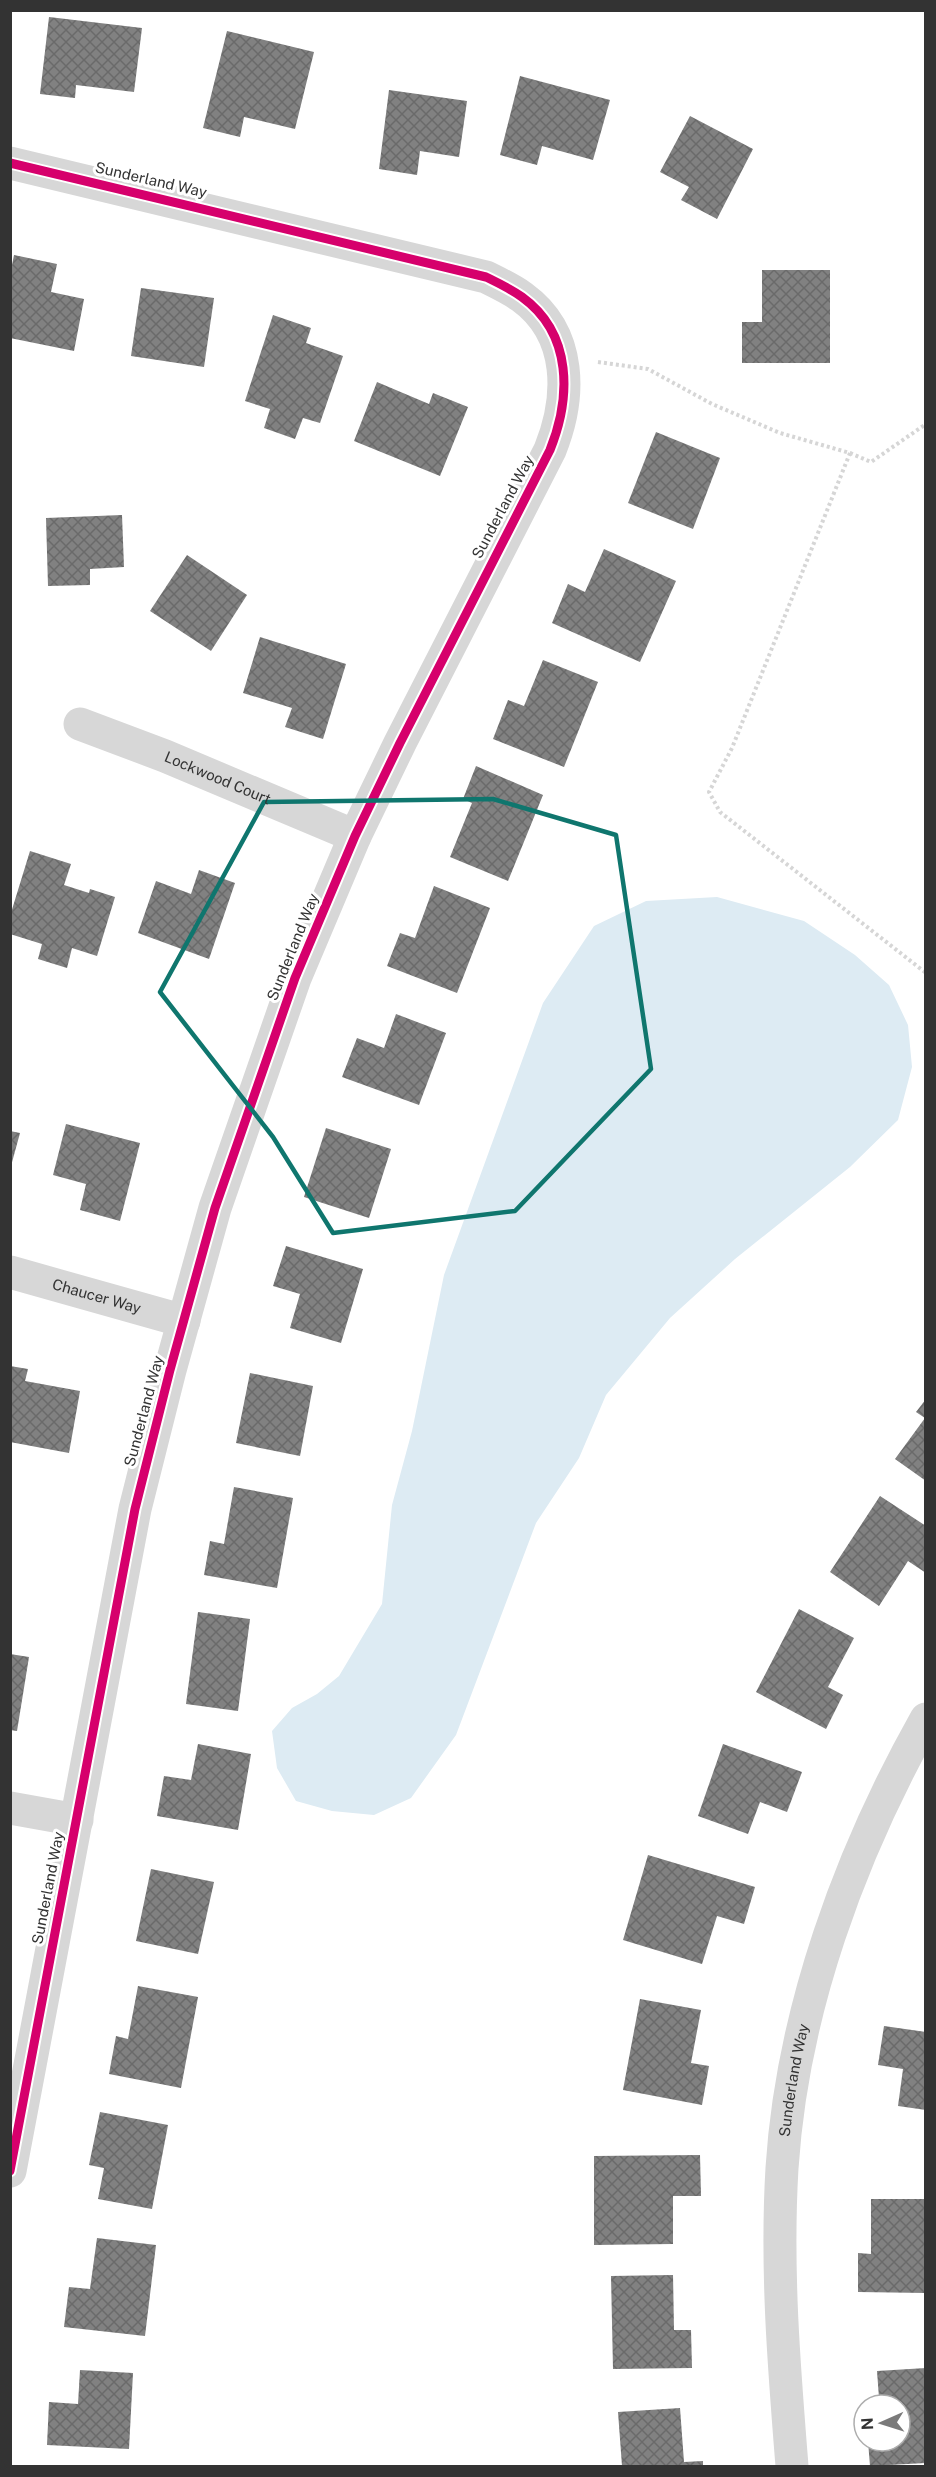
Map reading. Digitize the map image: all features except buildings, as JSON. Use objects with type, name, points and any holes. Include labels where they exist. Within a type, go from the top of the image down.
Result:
[{"type":"street","name":"Sunderland Way","points":[[10,163],[486,276],[524,299],[540,315],[554,336],[562,357],[565,380],[560,426],[550,450],[405,732],[355,836],[296,978],[249,1105],[215,1208],[135,1509],[10,2171]]},
{"type":"street","name":"Lockwood Court","points":[[80,724],[165,756],[355,836]]},
{"type":"street","name":"Chaucer Way","points":[[10,1272],[184,1321]]},
{"type":"street","name":"Sunderland Way","points":[[792,2466],[781,2320],[781,2199],[786,2129],[799,2045],[824,1953],[847,1882],[897,1773],[926,1719]]},
{"type":"street","points":[[10,1808],[77,1820]]},
{"type":"path","points":[[562,357],[648,369],[712,404],[780,433],[850,453],[871,462],[926,424]]},
{"type":"path","points":[[850,453],[732,748],[710,792],[720,812],[926,974]]},
{"type":"highlighted area","points":[[493,799],[616,835],[651,1069],[515,1211],[333,1233],[273,1137],[160,992],[264,802]]},
{"type":"shaded area","points":[[717,897],[804,921],[855,955],[889,985],[908,1025],[912,1067],[898,1120],[850,1167],[735,1259],[670,1318],[606,1395],[579,1458],[536,1523],[456,1735],[411,1798],[374,1815],[332,1811],[296,1801],[277,1768],[272,1731],[292,1708],[317,1694],[339,1676],[382,1604],[392,1505],[412,1431],[444,1275],[543,1003],[594,926],[646,901]]},
{"type":"cycle path","points":[[10,163],[486,277],[522,297],[539,312],[551,329],[559,348],[564,388],[562,409],[550,450],[355,836],[295,978],[215,1208],[170,1370],[135,1509],[10,2171]]}]
